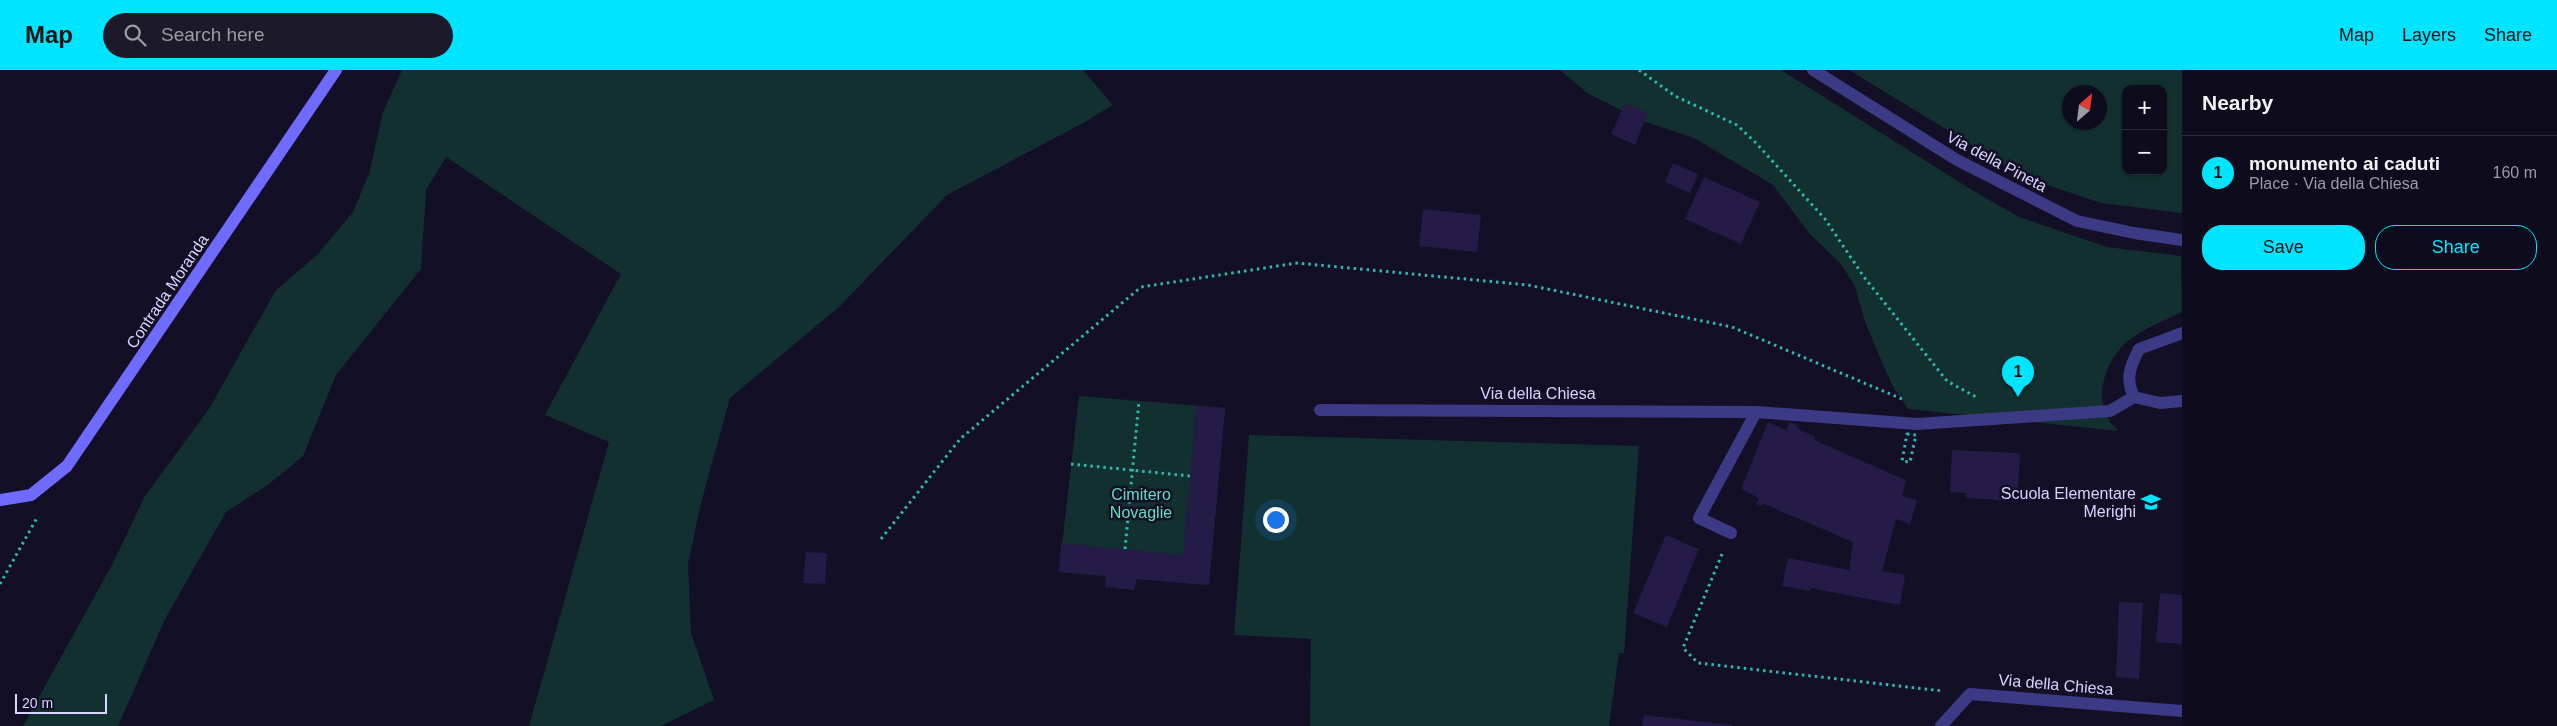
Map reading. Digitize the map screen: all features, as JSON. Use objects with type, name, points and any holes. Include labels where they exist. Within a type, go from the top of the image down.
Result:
[{"type":"street","name":"Contrada Moranda","points":[[0,500],[31,495],[67,466],[336,70]]},
{"type":"street","name":"Via della Pineta","points":[[1813,70],[1957,160],[2077,221],[2134,233],[2182,240]]},
{"type":"street","points":[[2182,334],[2140,349],[2130,368],[2128,384],[2134,397],[2160,404],[2182,401]]},
{"type":"street","name":"Via della Chiesa","points":[[1320,410],[1756,412],[1917,424],[2110,411],[2134,397]]},
{"type":"street","points":[[1731,533],[1700,518],[1756,412]]},
{"type":"street","points":[[1941,726],[1970,694]]},
{"type":"street","name":"Via della Chiesa","points":[[1970,694],[2182,710]]},
{"type":"path","points":[[1638,70],[1676,96],[1737,125],[1756,143],[1825,219],[1864,278],[1947,382],[1983,399]]},
{"type":"path","points":[[881,539],[960,439],[1141,287],[1296,263],[1528,285],[1732,326],[1911,402]]},
{"type":"path","points":[[1125,549],[1139,401]]},
{"type":"path","points":[[1071,464],[1190,476]]},
{"type":"path","points":[[0,584],[43,508]]},
{"type":"path","points":[[1731,533],[1683,648],[1698,663],[1970,694]]},
{"type":"green space","points":[[402,70],[1083,70],[1113,105],[1085,122],[947,195],[839,307],[730,398],[701,503],[688,564],[691,633],[714,700],[661,726],[529,726],[609,442],[545,415],[621,274],[446,157],[426,190],[421,269],[336,375],[303,456],[269,484],[226,512],[165,619],[118,726],[23,726],[113,563],[145,496],[209,409],[276,290],[317,255],[353,212],[369,174],[383,112]]},
{"type":"green space","points":[[1560,70],[1781,70],[1972,190],[2019,217],[2107,247],[2181,256],[2182,312],[2133,337],[2114,357],[2104,382],[2102,396],[2104,409],[2110,421],[2119,431],[1908,409],[1892,385],[1865,322],[1855,286],[1840,263],[1809,233],[1773,185],[1694,138],[1643,121],[1587,93]]},
{"type":"green space","points":[[1849,70],[2182,70],[2182,213],[2101,203],[2024,177]]},
{"type":"green space","name":"Cimitero Novaglie","points":[[1079,396],[1225,408],[1209,585],[1136,579],[1134,590],[1105,587],[1106,576],[1059,572]]},
{"type":"green space","points":[[1249,435],[1639,446],[1624,653],[1619,653],[1609,726],[1310,726],[1311,639],[1234,635]]},
{"type":"building","points":[[1625,103],[1648,113],[1635,145],[1611,134]]},
{"type":"building","points":[[1673,163],[1698,174],[1690,193],[1665,182]]},
{"type":"building","points":[[1704,177],[1760,202],[1741,244],[1685,219]]},
{"type":"building","points":[[1423,209],[1481,215],[1477,252],[1419,246]]},
{"type":"building","points":[[1196,406],[1225,408],[1209,585],[1136,579],[1134,590],[1105,587],[1106,576],[1059,572],[1061,543],[1183,555]]},
{"type":"building","points":[[1768,422],[1786,430],[1790,422],[1797,425],[1797,428],[1815,437],[1814,440],[1906,480],[1902,496],[1917,500],[1910,524],[1896,519],[1882,571],[1905,575],[1900,605],[1810,588],[1810,591],[1782,586],[1788,558],[1849,570],[1853,542],[1764,504],[1761,506],[1756,504],[1759,498],[1741,489]]},
{"type":"building","points":[[1952,450],[2020,453],[2017,501],[1965,498],[1966,493],[1950,492]]},
{"type":"building","points":[[1666,535],[1699,549],[1667,627],[1633,613]]},
{"type":"building","points":[[806,552],[827,553],[825,584],[803,583]]},
{"type":"building","points":[[2160,593],[2182,595],[2182,644],[2156,642]]},
{"type":"building","points":[[2119,602],[2143,603],[2139,679],[2116,677]]},
{"type":"building","points":[[1644,715],[1732,725],[1732,726],[1642,726]]},
{"type":"place","name":"monumento ai caduti","points":[[2018,397]]},
{"type":"place","name":"Scuola Elementare Merighi","points":[[2151,502]]}]
